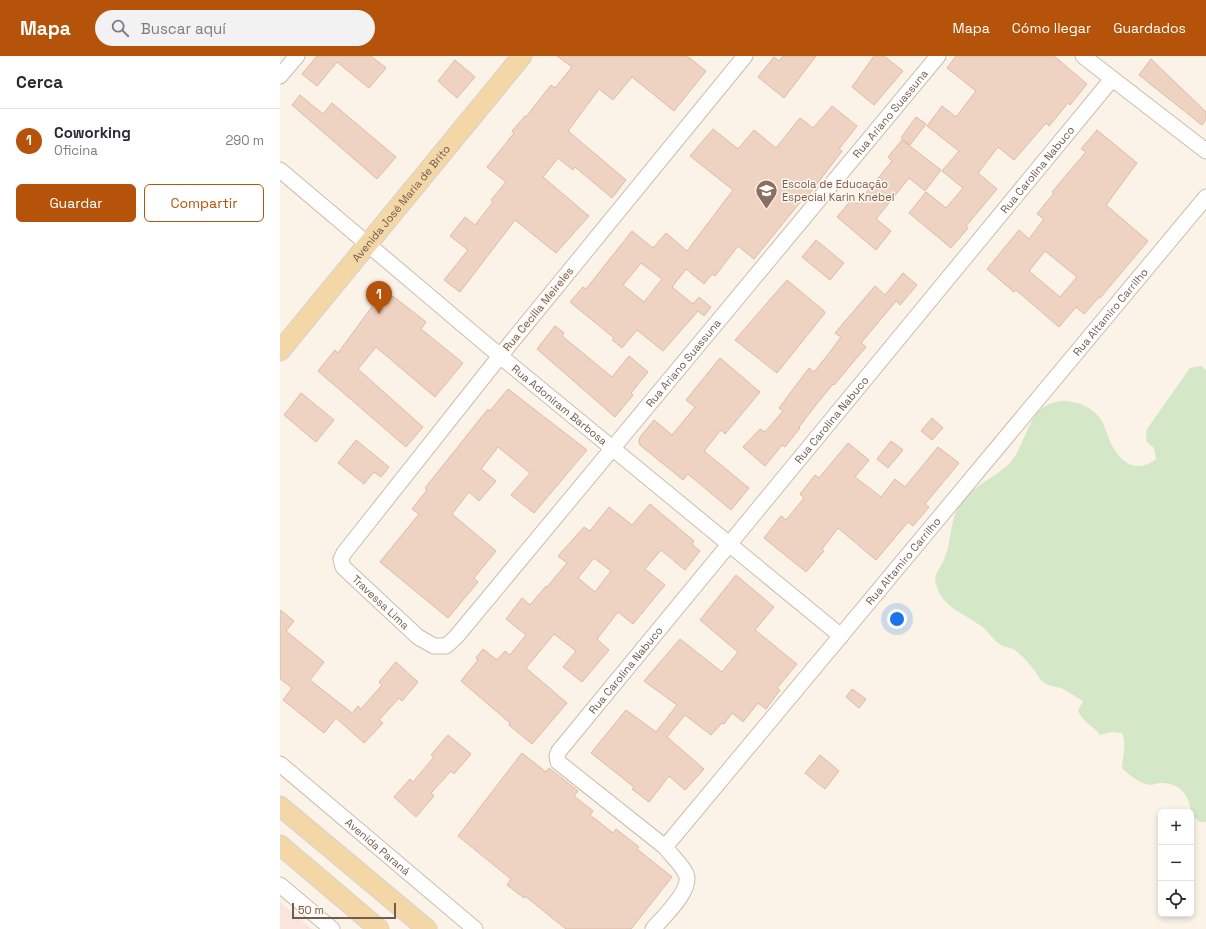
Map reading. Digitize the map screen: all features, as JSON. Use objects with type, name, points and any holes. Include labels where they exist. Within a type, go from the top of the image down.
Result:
[{"type":"main road","name":"Avenida José Maria de Brito","points":[[280,351],[522,56]]},
{"type":"main road","points":[[280,806],[428,929]]},
{"type":"main road","points":[[280,845],[379,929]]},
{"type":"street","points":[[280,76],[296,56]]},
{"type":"street","name":"Rua Cecília Meireles","points":[[343,567],[341,559],[344,552],[500,356],[745,56]]},
{"type":"street","name":"Rua Ariano Suassuna","points":[[418,637],[434,646],[446,646],[456,637],[938,56]]},
{"type":"street","points":[[1083,56],[1206,151]]},
{"type":"street","name":"Rua Carolina Nabuco","points":[[665,847],[558,762],[557,756],[559,751],[1112,79]]},
{"type":"street","name":"Rua Adoniram Barbosa","points":[[280,170],[500,356],[841,636]]},
{"type":"street","name":"Rua Altamiro Carrilho","points":[[665,847],[1206,197]]},
{"type":"street","name":"Travessa Lima","points":[[343,567],[418,637]]},
{"type":"street","name":"Avenida Paraná","points":[[280,764],[475,929]]},
{"type":"street","points":[[653,929],[684,892],[687,881],[687,874],[665,847]]},
{"type":"street","points":[[280,885],[332,929]]},
{"type":"shaded area","points":[[280,902],[312,929],[280,929]]},
{"type":"green space","points":[[1201,366],[1206,370],[1206,822],[1200,822],[1194,817],[1194,809],[1190,809],[1187,797],[1180,789],[1170,784],[1160,783],[1151,785],[1143,783],[1125,771],[1122,768],[1124,746],[1122,733],[1111,732],[1100,735],[1078,711],[1083,701],[1067,691],[1043,682],[1027,661],[1015,650],[1004,647],[995,641],[981,626],[948,604],[939,592],[935,581],[937,573],[946,555],[952,525],[956,511],[960,504],[977,487],[1009,464],[1014,458],[1032,420],[1041,409],[1050,404],[1063,401],[1077,403],[1087,407],[1102,421],[1110,441],[1118,455],[1129,464],[1142,466],[1149,464],[1156,459],[1154,448],[1146,441],[1147,429],[1190,368]]},
{"type":"building","points":[[317,56],[371,56],[386,68],[369,88],[337,62],[317,86],[302,74]]},
{"type":"building","points":[[557,56],[687,56],[706,71],[674,111],[632,77],[613,100],[599,89],[568,131],[626,180],[612,198],[575,167],[573,170],[558,158],[543,177],[589,216],[556,253],[515,220],[460,292],[444,280],[468,250],[450,236],[465,217],[475,225],[493,202],[491,200],[506,182],[487,167],[514,133],[512,131],[525,116],[526,117],[551,85],[555,88],[572,67]]},
{"type":"building","points":[[783,56],[816,56],[784,98],[758,77],[774,57],[779,61]]},
{"type":"building","points":[[874,56],[884,56],[903,71],[874,105],[852,87]]},
{"type":"building","points":[[956,56],[1054,56],[1087,84],[1070,105],[1068,103],[1049,126],[1046,123],[1014,160],[998,147],[978,173],[997,189],[966,226],[968,228],[951,248],[909,213],[926,192],[946,208],[963,188],[942,171],[959,151],[927,126],[942,106],[956,117],[976,91],[947,68]]},
{"type":"building","points":[[1151,59],[1206,112],[1206,119],[1202,125],[1139,75]]},
{"type":"building","points":[[455,60],[475,77],[457,98],[438,81]]},
{"type":"building","points":[[300,95],[323,114],[332,103],[396,157],[377,179],[292,105]]},
{"type":"building","points":[[832,106],[857,126],[839,149],[842,151],[804,201],[802,200],[754,259],[738,246],[715,276],[712,274],[704,284],[686,269],[672,287],[693,304],[699,297],[711,307],[704,316],[698,311],[663,351],[637,330],[622,348],[612,340],[614,338],[570,302],[583,287],[586,289],[632,231],[653,248],[666,233],[687,251],[733,190],[690,156],[713,129],[738,149],[754,130],[776,148],[800,118],[813,128]],"holes":[[[641,263],[662,279],[644,302],[623,285]]]},
{"type":"building","points":[[916,117],[926,124],[910,145],[901,138]]},
{"type":"building","points":[[1097,130],[1137,163],[1106,205],[1148,241],[1100,298],[1099,297],[1084,314],[1076,307],[1059,327],[1016,290],[1014,292],[987,269],[1019,230],[1029,239],[1044,219],[1037,214],[1054,193],[1052,192],[1086,152],[1081,149]],"holes":[[[1045,251],[1077,277],[1060,297],[1029,271]]]},
{"type":"building","points":[[902,140],[941,170],[925,191],[909,178],[876,219],[891,231],[876,250],[837,217],[852,199],[857,204],[892,161],[888,157]]},
{"type":"building","points":[[816,240],[844,263],[830,280],[802,257]]},
{"type":"building","points":[[903,273],[917,285],[900,305],[896,301],[861,343],[866,347],[815,406],[785,447],[782,445],[765,466],[743,447],[760,429],[765,432],[783,411],[779,408],[809,368],[814,372],[830,352],[841,337],[835,333],[875,286],[885,295]]},
{"type":"building","points":[[787,280],[825,313],[777,373],[735,340]]},
{"type":"building","points":[[387,295],[394,297],[426,322],[421,329],[463,363],[435,397],[376,347],[358,369],[423,427],[406,447],[318,371],[335,350],[338,353],[377,300]]},
{"type":"building","points":[[555,326],[564,333],[562,336],[612,377],[629,356],[648,372],[631,393],[633,395],[615,417],[537,349]]},
{"type":"building","points":[[720,358],[760,392],[725,434],[721,430],[704,451],[749,488],[731,510],[688,474],[683,480],[640,445],[639,442],[640,437],[654,420],[672,435],[695,407],[686,400]]},
{"type":"building","points":[[508,389],[587,450],[534,513],[511,495],[530,473],[498,447],[481,469],[496,481],[479,501],[469,492],[452,514],[496,551],[474,578],[478,582],[448,618],[380,562],[419,514],[412,509],[427,490],[425,488],[488,409],[490,411]]},
{"type":"building","points":[[301,393],[334,420],[316,442],[284,415]]},
{"type":"building","points":[[932,418],[943,428],[932,440],[921,431]]},
{"type":"building","points":[[356,440],[389,467],[381,477],[374,472],[364,484],[338,463]]},
{"type":"building","points":[[891,441],[903,450],[888,468],[877,459]]},
{"type":"building","points":[[848,443],[869,460],[855,477],[881,497],[895,479],[905,487],[938,447],[959,463],[925,504],[929,507],[913,526],[908,522],[876,560],[838,528],[822,549],[824,551],[806,572],[764,538],[781,516],[786,520],[804,498],[800,494],[815,475],[819,478]]},
{"type":"building","points":[[650,504],[694,541],[692,544],[700,551],[685,570],[661,550],[645,569],[665,585],[633,624],[618,612],[597,639],[609,650],[582,682],[563,667],[576,651],[554,634],[526,668],[567,703],[532,744],[461,681],[478,660],[476,658],[483,649],[497,660],[505,651],[510,655],[526,635],[506,619],[522,598],[530,605],[546,586],[547,587],[567,563],[558,556],[584,527],[590,531],[609,507],[632,525]],"holes":[[[594,558],[611,571],[595,592],[578,578]]]},
{"type":"building","points":[[736,575],[774,607],[755,630],[797,664],[777,688],[780,690],[766,709],[758,703],[743,722],[732,713],[724,724],[722,723],[711,735],[685,715],[667,737],[704,769],[685,790],[669,776],[649,802],[632,789],[634,787],[591,753],[626,710],[656,732],[677,705],[644,681],[680,639],[722,672],[738,652],[700,620]]},
{"type":"building","points":[[280,610],[294,621],[286,631],[324,662],[310,680],[352,713],[358,706],[361,709],[382,685],[379,682],[396,662],[418,682],[402,701],[399,698],[379,720],[383,723],[364,743],[336,718],[324,733],[283,700],[292,688],[280,679]]},
{"type":"building","points":[[852,689],[866,699],[859,708],[846,697]]},
{"type":"building","points":[[448,735],[471,754],[454,774],[451,771],[431,793],[434,796],[416,817],[394,797],[410,779],[413,782],[434,757],[431,755]]},
{"type":"building","points":[[522,753],[546,772],[549,768],[578,791],[574,796],[593,811],[590,815],[613,833],[616,829],[639,847],[637,849],[672,877],[631,929],[566,929],[525,896],[524,898],[507,885],[511,879],[458,836]]},
{"type":"building","points":[[820,755],[839,771],[825,789],[805,773]]},
{"type":"place","name":"Escola de Educação Especial Karin Knebel","points":[[767,210]]},
{"type":"place","name":"Coworking","points":[[379,314]]}]
